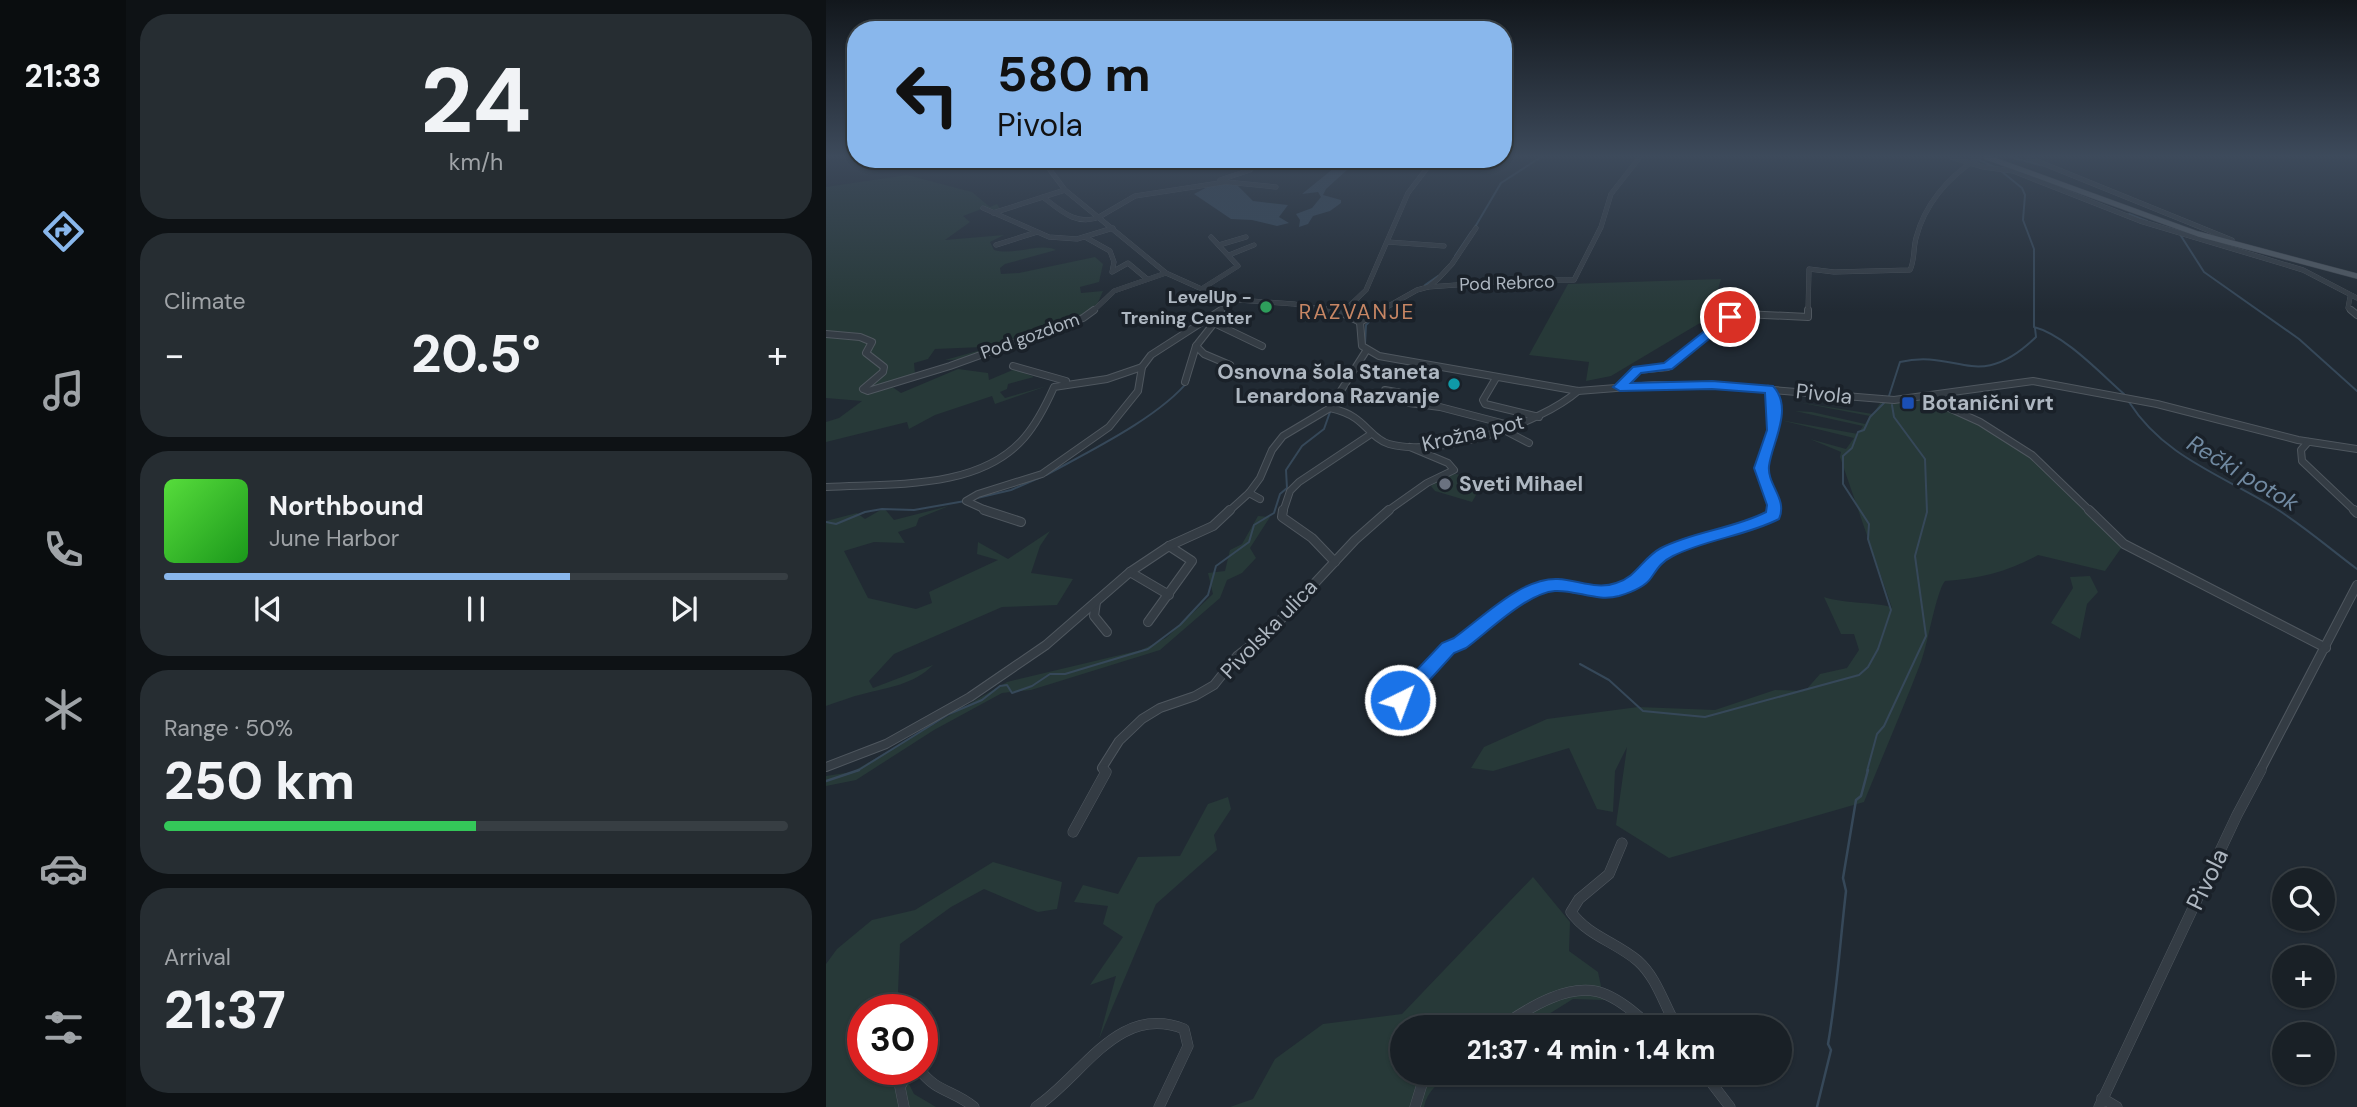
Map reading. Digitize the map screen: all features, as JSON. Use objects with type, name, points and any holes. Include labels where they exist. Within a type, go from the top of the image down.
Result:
[{"type":"main road","points":[[2129,209],[2224,242],[2357,275]]},
{"type":"street","points":[[984,209],[1049,237],[1062,239],[1086,237],[1113,228]]},
{"type":"street","points":[[993,213],[1007,209]]},
{"type":"street","points":[[1059,209],[1074,220],[1091,222],[1114,209]]},
{"type":"street","points":[[1089,209],[1166,273],[1232,301],[1294,304],[1369,317]]},
{"type":"street","points":[[1342,313],[1366,290],[1401,209]]},
{"type":"street","name":"Pod Rebrco","points":[[1424,288],[1527,280],[1570,282],[1580,270],[1601,227],[1607,209]]},
{"type":"street","points":[[1620,387],[1638,370],[1668,367],[1730,317],[1743,314],[1808,317],[1809,269],[1907,271],[1912,268],[1916,234],[1929,209]]},
{"type":"street","points":[[2111,209],[2184,236],[2303,270],[2355,297]]},
{"type":"street","points":[[2155,209],[2232,240]]},
{"type":"street","points":[[1360,321],[1424,288],[1452,264],[1476,228]]},
{"type":"street","points":[[996,246],[1038,231]]},
{"type":"street","points":[[1086,237],[1108,249],[1114,262],[1112,272],[1128,263],[1147,279]]},
{"type":"street","points":[[1203,288],[1238,266],[1211,237]]},
{"type":"street","points":[[1219,245],[1246,237]]},
{"type":"street","points":[[1010,240],[1021,245]]},
{"type":"street","points":[[1388,242],[1444,246]]},
{"type":"street","points":[[1229,255],[1254,245]]},
{"type":"street","name":"Pod gozdom","points":[[826,334],[834,338],[859,337],[872,342],[866,352],[882,364],[883,373],[863,389],[868,391],[948,369],[972,357],[1083,318],[1098,309],[1110,294],[1166,273]]},
{"type":"street","points":[[2355,297],[2350,298],[2348,308],[2357,315]]},
{"type":"street","points":[[1185,382],[1196,346],[1211,322],[1232,301]]},
{"type":"street","points":[[1350,315],[1360,321]]},
{"type":"street","points":[[1360,321],[1360,342],[1366,351],[1405,362],[1496,378],[1578,391],[1620,387],[1712,385],[1768,389]]},
{"type":"street","points":[[1211,322],[1262,346]]},
{"type":"street","points":[[1021,522],[977,508],[969,499],[1042,474],[1109,427],[1138,391],[1142,367],[1151,355],[1170,341],[1211,322]]},
{"type":"street","points":[[1196,346],[1204,354],[1230,366]]},
{"type":"street","points":[[826,767],[886,744],[971,697],[1046,645],[1130,572],[1169,546],[1213,526],[1249,493],[1260,478],[1272,450],[1283,436],[1330,408],[1366,351]]},
{"type":"street","points":[[1013,366],[1031,369],[1066,382],[1087,383],[1142,367]]},
{"type":"street","points":[[1496,378],[1482,400],[1485,404],[1539,417]]},
{"type":"street","points":[[826,487],[928,479],[978,468],[1015,447],[1040,418],[1054,387],[1066,382]]},
{"type":"street","name":"Pivola","points":[[1768,389],[1888,400],[2019,382],[2054,383],[2308,442],[2357,449]]},
{"type":"street","name":"Pivola","points":[[1387,714],[1448,648],[1460,643],[1534,588],[1557,585],[1601,592],[1617,590],[1636,582],[1645,575],[1647,568],[1656,558],[1668,552],[1715,533],[1758,523],[1774,515],[1775,505],[1761,468],[1774,430],[1772,393],[1768,389]]},
{"type":"street","points":[[1385,390],[1412,395],[1409,403],[1440,407],[1514,426]]},
{"type":"street","name":"Krožna pot","points":[[1330,408],[1350,415],[1371,435],[1388,444],[1410,447],[1434,445],[1504,430],[1539,417],[1571,399],[1578,391]]},
{"type":"street","points":[[1925,396],[1980,422],[2032,455],[2124,544],[2326,649]]},
{"type":"street","points":[[1504,430],[1529,443]]},
{"type":"street","points":[[1335,562],[1312,538],[1282,517],[1282,514],[1290,491],[1299,482],[1371,435]]},
{"type":"street","points":[[2308,442],[2301,450],[2302,461],[2357,513]]},
{"type":"street","name":"Pivolska ulica","points":[[1073,832],[1106,772],[1102,768],[1106,760],[1125,735],[1162,707],[1192,698],[1212,687],[1230,664],[1270,631],[1386,511],[1434,479],[1454,470],[1448,463],[1410,447]]},
{"type":"street","points":[[1249,493],[1260,499]]},
{"type":"street","points":[[1148,622],[1192,561],[1169,546]]},
{"type":"street","points":[[1130,572],[1169,595]]},
{"type":"street","name":"Pivola","points":[[2117,1107],[2101,1103],[2237,815],[2326,649],[2357,584]]},
{"type":"street","points":[[1096,602],[1094,616],[1107,632]]},
{"type":"street","points":[[1622,843],[1609,874],[1578,899],[1571,912],[1578,922],[1629,953],[1644,967],[1670,1015]]},
{"type":"street","points":[[1522,1015],[1549,1000],[1581,990],[1592,990],[1636,1015]]},
{"type":"street","points":[[1036,1107],[1060,1089],[1115,1035],[1149,1022],[1171,1022],[1184,1029],[1188,1046],[1159,1107]]},
{"type":"street","points":[[900,1085],[898,1093],[904,1107]]},
{"type":"street","points":[[931,1085],[962,1097],[974,1107]]},
{"type":"street","points":[[1415,1107],[1422,1085]]},
{"type":"street","points":[[1714,1085],[1730,1107]]},
{"type":"shaded area","points":[[826,209],[982,209],[963,216],[970,222],[945,240],[1004,235],[990,242],[994,250],[1043,247],[1056,250],[1005,264],[1000,268],[1001,274],[1019,273],[1095,257],[1103,264],[1099,282],[1080,287],[1081,293],[1103,291],[1091,312],[979,355],[945,360],[981,350],[983,347],[935,349],[928,359],[914,363],[915,374],[891,386],[901,393],[958,369],[988,373],[989,380],[1015,369],[1034,377],[1008,384],[1007,389],[1000,392],[1005,398],[1047,386],[995,404],[992,396],[935,415],[909,429],[907,422],[826,442],[826,422],[839,418],[862,401],[826,398]]},
{"type":"shaded area","points":[[1721,279],[1710,317],[1611,376],[1586,381],[1589,362],[1529,355],[1568,284]]},
{"type":"shaded area","points":[[1925,396],[1980,422],[2032,455],[2124,544],[2105,571],[2038,555],[1993,573],[1945,581],[1938,596],[1921,662],[1864,802],[1669,858],[1616,825],[1627,747],[1615,771],[1613,812],[1597,809],[1569,748],[1493,771],[1471,768],[1484,747],[1547,719],[1638,707],[1715,710],[1775,690],[1805,691],[1820,674],[1847,668],[1859,650],[1854,634],[1841,634],[1824,597],[1892,608],[1840,457],[1841,452],[1810,439],[1846,449],[1854,438],[1780,420],[1858,434],[1863,426],[1795,411],[1812,412],[1865,424],[1870,416],[1797,402],[1873,414],[1882,400]]},
{"type":"shaded area","points":[[1456,474],[1484,481],[1472,502],[1435,491],[1431,486],[1444,476]]},
{"type":"shaded area","points":[[949,506],[919,518],[916,526],[898,532],[905,543],[874,542],[844,551],[868,598],[916,609],[932,603],[929,592],[998,560],[977,554],[978,542],[1008,559],[1050,531],[1040,546],[1031,573],[1073,579],[1057,605],[1002,607],[894,654],[869,681],[873,688],[933,665],[917,677],[826,706],[826,521],[857,513],[865,519],[884,508],[894,520]]},
{"type":"shaded area","points":[[1258,516],[1270,517],[1250,548],[1256,558],[1242,573],[1227,580],[1220,598],[1160,650],[1031,690],[1002,693],[934,730],[856,780],[826,786],[826,776],[852,772],[1007,682],[1141,650],[1166,638],[1213,594],[1208,573],[1225,571],[1230,550],[1242,544]]},
{"type":"shaded area","points":[[2090,576],[2098,592],[2087,604],[2080,639],[2051,623],[2073,588],[2070,577]]},
{"type":"shaded area","points":[[1228,797],[1231,809],[1214,835],[1217,850],[1156,904],[1099,1039],[1116,976],[1090,985],[1123,937],[1103,924],[1108,906],[1074,902],[1083,885],[1118,894],[1138,857],[1180,856],[1208,804]]},
{"type":"shaded area","points":[[993,862],[1062,882],[1057,909],[1038,912],[984,889],[951,907],[900,944],[898,992],[900,994],[847,994],[847,1085],[910,1085],[914,1094],[936,1107],[826,1107],[826,964],[837,949],[872,920],[915,910]]},
{"type":"shaded area","points":[[1533,877],[1570,922],[1569,951],[1598,972],[1604,1000],[1573,999],[1547,1015],[1394,1015],[1402,1014]]},
{"type":"shaded area","points":[[1390,1016],[1390,1085],[1437,1085],[1428,1096],[1424,1107],[1230,1107],[1253,1099],[1275,1059],[1323,1024]]},
{"type":"water","points":[[1216,209],[1285,209],[1279,217],[1289,223],[1277,226],[1252,220],[1231,219]]},
{"type":"water","points":[[1310,209],[1333,209],[1313,216],[1308,224],[1299,227],[1300,220],[1296,214]]},
{"type":"waterway","points":[[1475,227],[1486,209]]},
{"type":"waterway","points":[[2024,209],[2023,220],[2034,249],[2034,327],[2070,346],[2124,394]]},
{"type":"waterway","points":[[2129,214],[2147,221]]},
{"type":"waterway","points":[[1455,256],[1471,232]]},
{"type":"waterway","points":[[2181,236],[2204,272],[2299,339],[2357,391]]},
{"type":"waterway","points":[[1425,285],[1438,276]]},
{"type":"waterway","points":[[1365,344],[1366,325],[1373,318]]},
{"type":"waterway","points":[[1889,396],[1900,362],[1920,359],[1968,366],[1998,363],[2016,354],[2036,337],[2035,328]]},
{"type":"waterway","points":[[1046,475],[1142,420],[1176,394],[1189,380]]},
{"type":"waterway","name":"Rečki potok","points":[[2129,402],[2143,421],[2177,451],[2286,515],[2357,569]]},
{"type":"waterway","points":[[1580,664],[1609,680],[1643,711],[1705,717],[1859,675],[1868,667],[1878,649],[1891,610],[1868,539],[1869,524],[1843,484],[1843,456],[1852,448],[1858,432],[1864,430],[1870,417],[1884,403]]},
{"type":"waterway","points":[[1867,771],[1877,734],[1884,726],[1926,636],[1915,556],[1927,512],[1925,459],[1894,417],[1892,405]]},
{"type":"waterway","points":[[858,770],[949,714],[982,700],[1000,686],[1007,685],[1012,693],[1032,686],[1050,674],[1065,674],[1148,649],[1180,625],[1208,595],[1216,566],[1249,542],[1254,525],[1274,513],[1280,494],[1287,488],[1286,470],[1302,446],[1324,429],[1330,412]]},
{"type":"waterway","points":[[977,498],[1011,490],[1041,477]]},
{"type":"waterway","points":[[826,522],[836,524],[865,512],[882,509],[914,510],[965,501]]},
{"type":"waterway","points":[[826,781],[858,770]]},
{"type":"waterway","points":[[1817,1107],[1831,1050],[1828,1044],[1846,891],[1843,878],[1856,800],[1861,796],[1868,770]]},
{"type":"place","name":"LevelUp - Trening Center","points":[[1266,307]]},
{"type":"place","name":"Osnovna šola Staneta Lenardona Razvanje","points":[[1454,384]]},
{"type":"place","name":"Botanični vrt","points":[[1908,403]]},
{"type":"place","name":"Sveti Mihael","points":[[1445,484]]},
{"type":"district","name":"RAZVANJE","points":[[1357,312]]},
{"type":"route","points":[[1400,700],[1448,648],[1460,643],[1534,588],[1557,585],[1601,592],[1617,590],[1636,582],[1645,575],[1647,568],[1656,558],[1668,552],[1715,533],[1758,523],[1774,515],[1775,505],[1761,468],[1774,430],[1772,393],[1768,389],[1712,385],[1620,387],[1638,370],[1668,367],[1730,317]]}]
